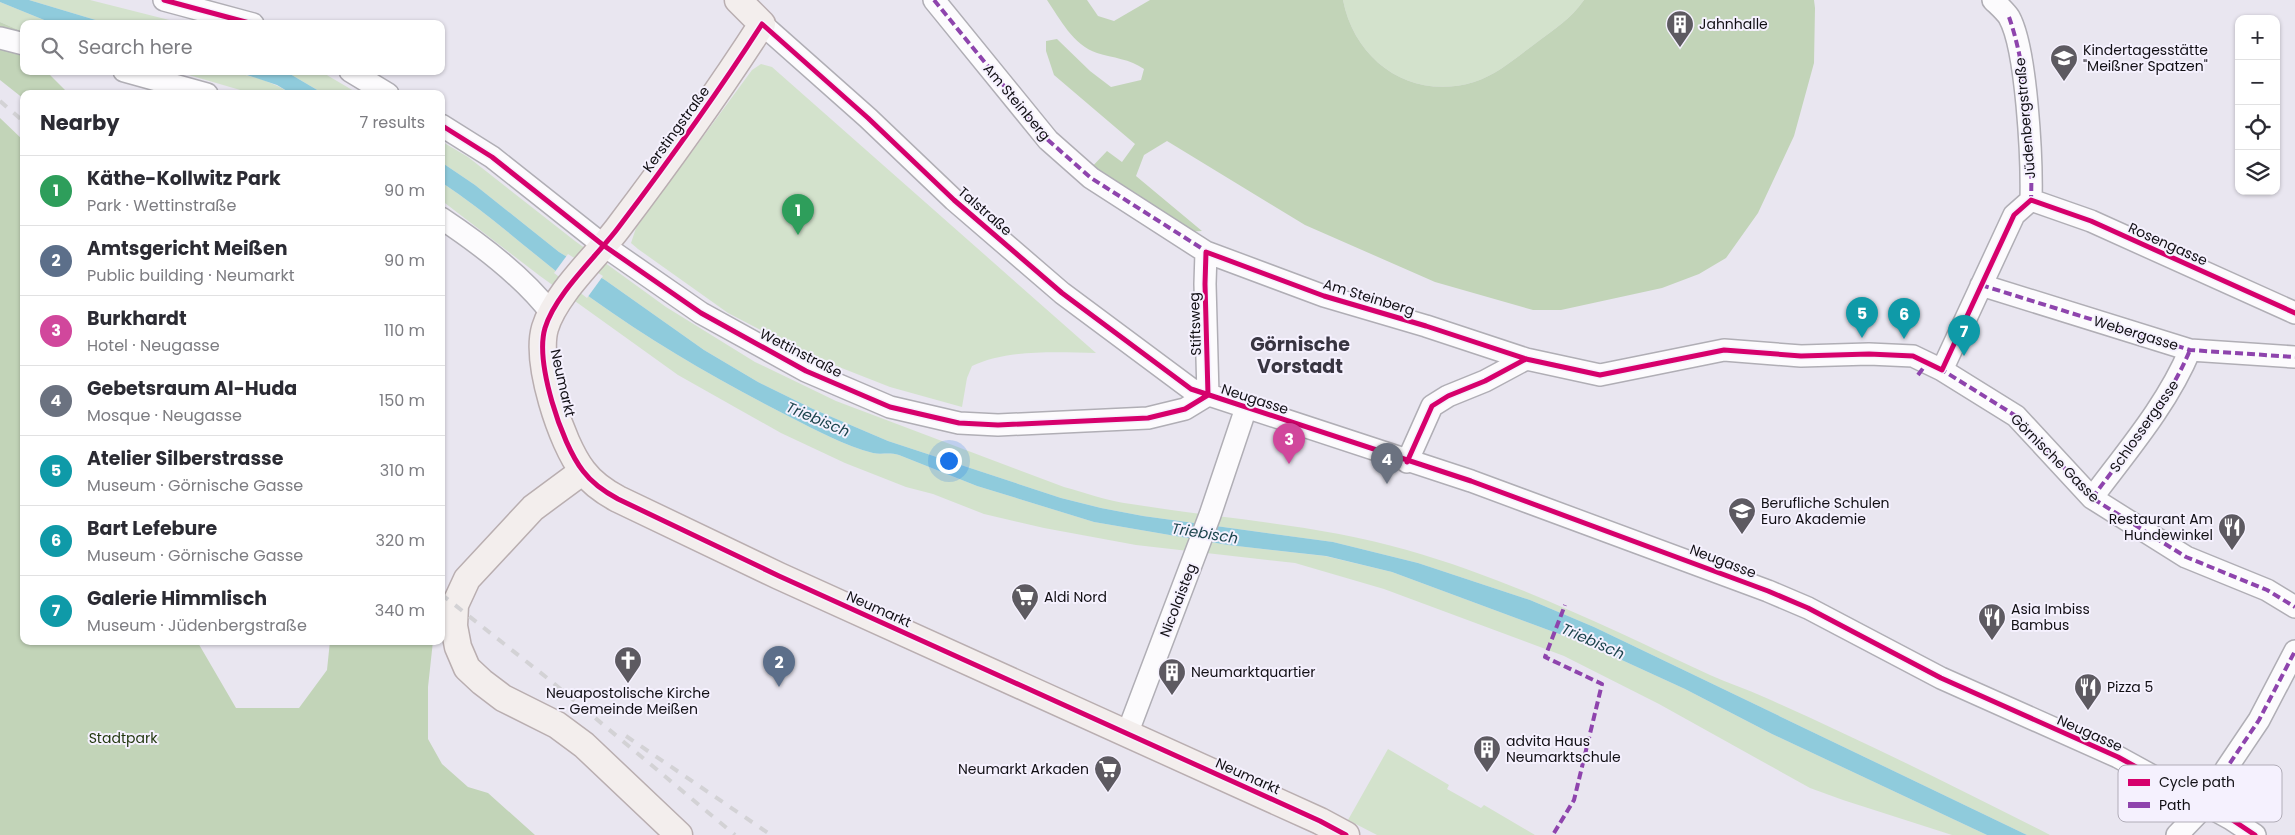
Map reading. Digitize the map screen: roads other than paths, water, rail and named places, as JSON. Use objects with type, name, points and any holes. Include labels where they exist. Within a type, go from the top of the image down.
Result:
[{"type":"main road","name":"Talstraße","points":[[738,0],[762,24]]},
{"type":"main road","name":"Kerstingstraße","points":[[558,304],[598,251],[617,230],[716,93],[762,24]]},
{"type":"main road","name":"Neumarkt","points":[[558,304],[542,343],[548,384],[567,441],[583,470],[596,484],[618,499],[779,576],[1346,835]]},
{"type":"main road","points":[[583,470],[533,508],[467,579],[455,605],[454,626],[458,647],[467,668],[482,682],[502,698],[557,724],[584,745],[679,835]]},
{"type":"street","points":[[164,0],[238,20]]},
{"type":"street","name":"Am Steinberg","points":[[934,0],[1048,140],[1091,178],[1206,252],[1324,296],[1426,326],[1526,359]]},
{"type":"street","name":"Jüdenbergstraße","points":[[1993,0],[2009,17],[2018,42],[2031,164],[2031,200]]},
{"type":"street","name":"Talstraße","points":[[762,24],[868,118],[954,200],[1062,293],[1191,389],[1208,396]]},
{"type":"street","points":[[0,38],[20,43]]},
{"type":"street","points":[[138,75],[193,90]]},
{"type":"street","points":[[357,75],[381,90]]},
{"type":"street","name":"Wettinstraße","points":[[445,128],[492,157],[598,251],[701,313],[806,371],[890,407],[959,423],[998,425],[1148,418],[1185,408],[1208,396]]},
{"type":"street","points":[[1929,369],[1981,284],[2014,215],[2031,200]]},
{"type":"street","name":"Rosengasse","points":[[2031,200],[2091,221],[2295,313]]},
{"type":"street","points":[[445,221],[498,262],[540,299],[558,304]]},
{"type":"street","name":"Stiftsweg","points":[[1206,252],[1208,396]]},
{"type":"street","name":"Webergasse","points":[[1981,284],[2190,350],[2295,357]]},
{"type":"street","name":"Görnische Gasse","points":[[1526,359],[1600,376],[1724,350],[1756,354],[1801,356],[1878,354],[1913,356],[1929,369],[2016,416],[2092,498],[2186,557],[2267,590],[2295,607]]},
{"type":"street","name":"Schlossergasse","points":[[2092,498],[2168,396],[2190,350]]},
{"type":"street","points":[[1407,462],[1432,406],[1448,396],[1485,381],[1526,359]]},
{"type":"street","name":"Neugasse","points":[[1208,396],[1407,462],[1471,481],[1768,591],[1808,608],[1941,678],[2133,765]]},
{"type":"street","name":"Nicolaisteg","points":[[1127,734],[1210,515],[1246,408]]},
{"type":"street","points":[[2229,765],[2259,720],[2295,652]]},
{"type":"street","points":[[2178,835],[2190,822]]},
{"type":"street","name":"Neugasse","points":[[2234,822],[2255,835]]},
{"type":"water","points":[[0,0],[29,0],[96,20],[44,20],[0,2]]},
{"type":"water","points":[[247,75],[292,75],[317,90],[285,90],[277,85]]},
{"type":"water","name":"Triebisch","points":[[445,165],[475,185],[559,252],[605,280],[704,350],[758,382],[813,409],[888,441],[1061,498],[1101,508],[1143,516],[1333,542],[1418,563],[1530,600],[1594,627],[2027,835],[1987,835],[1772,734],[1685,689],[1589,645],[1392,572],[1326,556],[1228,545],[1094,522],[977,486],[899,455],[873,453],[841,442],[764,404],[713,376],[639,331],[591,298],[445,185]]},
{"type":"railway","points":[[0,101],[20,118]]},
{"type":"railway","points":[[445,597],[551,681],[735,835]]},
{"type":"railway","points":[[626,736],[771,835]]},
{"type":"place","name":"Jahnhalle","points":[[1680,48]]},
{"type":"place","name":"Kindertagesstätte \"Meißner Spatzen\"","points":[[2064,82]]},
{"type":"place","name":"Käthe-Kollwitz Park","points":[[798,235]]},
{"type":"place","name":"Atelier Silberstrasse","points":[[1862,338]]},
{"type":"place","name":"Bart Lefebure","points":[[1904,339]]},
{"type":"place","name":"Galerie Himmlisch","points":[[1964,356]]},
{"type":"place","name":"Burkhardt","points":[[1289,464]]},
{"type":"place","name":"Gebetsraum Al-Huda","points":[[1387,484]]},
{"type":"place","name":"Berufliche Schulen Euro Akademie","points":[[1742,535]]},
{"type":"place","name":"Restaurant Am Hundewinkel","points":[[2232,551]]},
{"type":"place","name":"Aldi Nord","points":[[1025,621]]},
{"type":"place","name":"Asia Imbiss Bambus","points":[[1992,641]]},
{"type":"place","name":"Neuapostolische Kirche - Gemeinde Meißen","points":[[628,684]]},
{"type":"place","name":"Amtsgericht Meißen","points":[[779,687]]},
{"type":"place","name":"Neumarktquartier","points":[[1172,696]]},
{"type":"place","name":"Pizza 5","points":[[2088,711]]},
{"type":"place","name":"advita Haus Neumarktschule","points":[[1487,773]]},
{"type":"place","name":"Neumarkt Arkaden","points":[[1108,793]]},
{"type":"district","name":"Görnische Vorstadt","points":[[1300,355]]},
{"type":"park label","name":"Stadtpark","points":[[123,738]]}]
